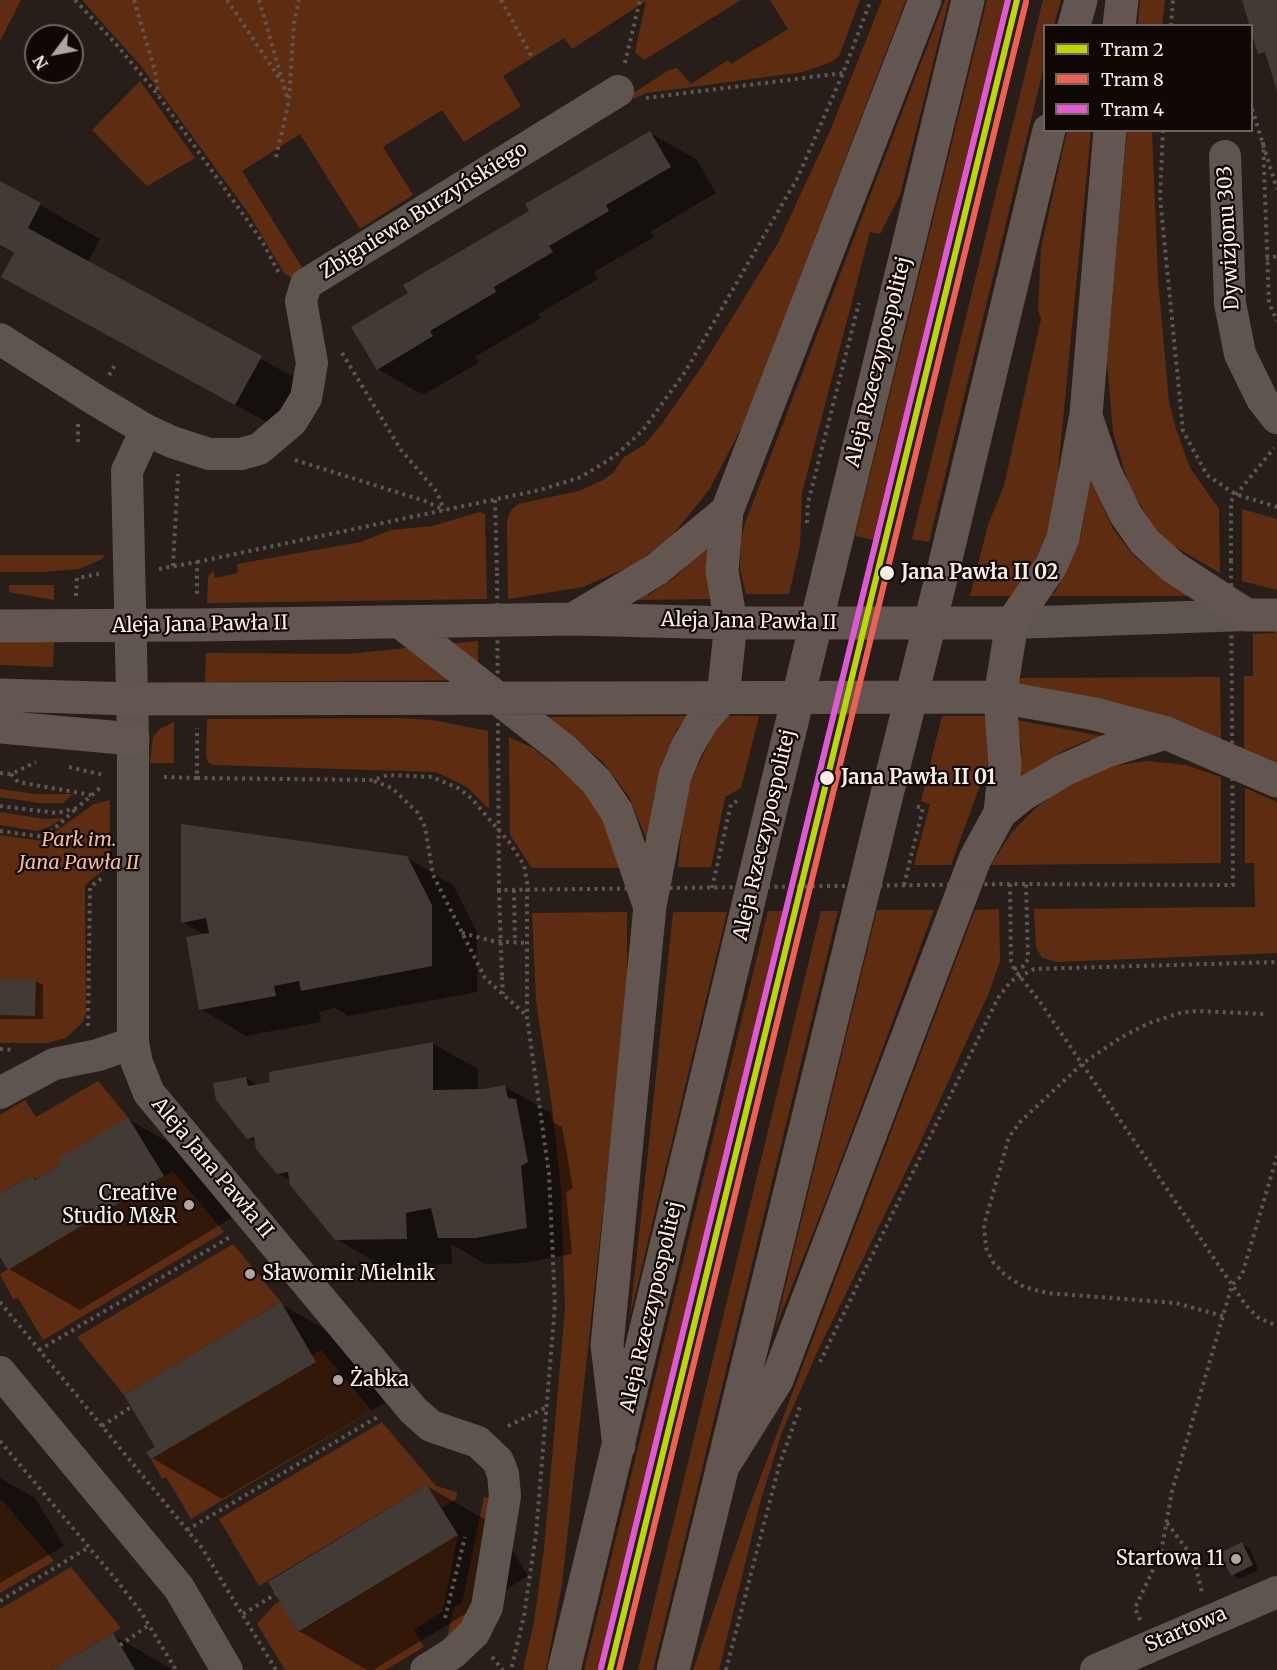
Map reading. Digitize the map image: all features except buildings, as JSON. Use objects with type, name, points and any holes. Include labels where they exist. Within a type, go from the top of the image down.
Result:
[{"type":"main road","points":[[619,1446],[607,1345],[650,906],[675,776],[687,747],[703,720],[723,697],[731,623],[722,571],[727,511],[925,0]]},
{"type":"main road","name":"Aleja Rzeczypospolitej","points":[[564,1670],[619,1446],[761,792],[829,570],[968,0]]},
{"type":"main road","points":[[1074,24],[1080,0]]},
{"type":"main road","points":[[1119,24],[1122,0]]},
{"type":"main road","points":[[673,1670],[722,1468],[900,796],[944,567],[1049,132]]},
{"type":"main road","points":[[722,1468],[777,1380],[975,859],[1000,813],[1005,764],[1000,697],[1012,623],[1051,566],[1063,538],[1086,414],[1110,132]]},
{"type":"main road","points":[[1086,414],[1106,472],[1126,515],[1145,542],[1173,567],[1262,615]]},
{"type":"main road","points":[[574,619],[657,569],[727,511]]},
{"type":"main road","name":"Aleja Jana Pawła II","points":[[0,626],[574,619],[731,623],[1012,623]]},
{"type":"main road","points":[[400,622],[564,750],[596,781],[617,813],[650,906]]},
{"type":"main road","points":[[0,695],[133,699],[1000,697],[1095,714],[1166,733],[1277,781]]},
{"type":"main road","points":[[0,727],[133,739]]},
{"type":"main road","points":[[1000,813],[1064,770],[1107,751],[1166,733]]},
{"type":"street","name":"Zbigniewa Burzyńskiego","points":[[301,302],[306,284],[618,91]]},
{"type":"street","name":"Dywizjonu 303","points":[[1225,156],[1230,303],[1240,354],[1262,399],[1277,418]]},
{"type":"street","points":[[0,339],[159,436],[209,454],[241,454],[259,449],[292,421],[306,398],[312,363],[301,302]]},
{"type":"street","points":[[130,626],[127,471],[159,436]]},
{"type":"street","name":"Aleja Jana Pawła II","points":[[1012,623],[1262,615]]},
{"type":"street","name":"Aleja Jana Pawła II","points":[[130,626],[133,699],[133,1043],[140,1075],[149,1093],[413,1410],[431,1426],[478,1442],[498,1461],[503,1474],[505,1496],[487,1607],[474,1633],[453,1653],[426,1670]]},
{"type":"street","points":[[0,1093],[54,1064],[98,1055],[133,1043]]},
{"type":"street","points":[[0,1372],[178,1588],[227,1670]]},
{"type":"street","name":"Startowa","points":[[1096,1670],[1277,1592]]},
{"type":"path","points":[[75,0],[116,44],[158,95],[262,241],[284,282],[301,302]]},
{"type":"path","points":[[134,0],[155,70],[158,95]]},
{"type":"path","points":[[227,0],[283,84]]},
{"type":"path","points":[[259,0],[289,101]]},
{"type":"path","points":[[276,156],[289,101],[294,23],[299,0]]},
{"type":"path","points":[[501,0],[532,57]]},
{"type":"path","points":[[640,0],[618,91],[628,107],[649,97],[843,73]]},
{"type":"path","points":[[153,570],[540,490],[581,477],[615,456],[643,430],[685,372],[798,177],[843,73],[871,0]]},
{"type":"path","points":[[1170,24],[1173,0]]},
{"type":"path","points":[[1253,114],[1277,189]]},
{"type":"path","points":[[1163,132],[1160,197],[1184,431],[1207,475],[1235,494],[1277,507]]},
{"type":"path","points":[[1263,142],[1269,303],[1277,321]]},
{"type":"path","points":[[1266,259],[1277,256]]},
{"type":"path","points":[[340,348],[401,450],[437,492],[444,510]]},
{"type":"path","points":[[159,436],[179,464],[174,505],[173,566]]},
{"type":"path","points":[[499,890],[1010,884],[1233,885],[1230,508],[1235,494],[1277,444]]},
{"type":"path","points":[[495,500],[502,994]]},
{"type":"path","points":[[197,562],[197,603]]},
{"type":"path","points":[[76,606],[76,578],[110,573]]},
{"type":"path","points":[[197,718],[197,778]]},
{"type":"path","points":[[0,773],[11,774],[39,761]]},
{"type":"path","points":[[62,766],[113,777]]},
{"type":"path","points":[[11,774],[18,782],[92,795]]},
{"type":"path","points":[[158,777],[373,780],[387,775],[432,777],[458,788],[482,810],[524,865],[527,882],[527,1017],[549,1174],[555,1305],[534,1546],[524,1616],[511,1670]]},
{"type":"path","points":[[373,780],[392,788],[418,813],[425,827],[433,875],[485,978],[527,1017]]},
{"type":"path","points":[[0,831],[45,837],[106,783]]},
{"type":"path","points":[[712,888],[731,804],[761,792]]},
{"type":"path","points":[[900,796],[923,808],[904,885]]},
{"type":"path","points":[[0,806],[57,813],[77,808]]},
{"type":"path","points":[[86,1030],[89,1024],[90,888],[106,875]]},
{"type":"path","points":[[1010,884],[1011,961],[1014,969],[1082,1064],[1232,1285],[1257,1317],[1277,1326]]},
{"type":"path","points":[[1014,969],[1024,966],[1028,959],[1026,884]]},
{"type":"path","points":[[514,890],[515,942]]},
{"type":"path","points":[[462,933],[493,941],[527,943]]},
{"type":"path","points":[[815,1372],[998,998],[1011,981],[1034,969],[1277,962]]},
{"type":"path","points":[[1223,1316],[1176,1303],[1047,1293],[1024,1287],[1005,1275],[993,1262],[986,1248],[984,1225],[1009,1137],[1020,1122],[1082,1064],[1120,1038],[1149,1023],[1180,1013],[1196,1011],[1264,1014]]},
{"type":"path","points":[[0,1049],[18,1050]]},
{"type":"path","points":[[1150,1646],[1135,1608],[1161,1553],[1172,1491],[1232,1285],[1242,1275],[1277,1156]]},
{"type":"path","points":[[39,1350],[228,1238]]},
{"type":"path","points":[[0,1302],[187,1530],[214,1566],[276,1670]]},
{"type":"path","points":[[726,1670],[776,1475],[801,1402]]},
{"type":"path","points":[[102,1426],[131,1407]]},
{"type":"path","points":[[508,1426],[546,1408]]},
{"type":"path","points":[[187,1530],[377,1417]]},
{"type":"path","points":[[0,1442],[124,1589],[176,1670]]},
{"type":"path","points":[[1166,1522],[1194,1559],[1209,1621]]},
{"type":"path","points":[[444,1622],[466,1530]]},
{"type":"path","points":[[0,1601],[89,1547]]},
{"type":"path","points":[[243,1614],[276,1594]]},
{"type":"path","points":[[120,1645],[149,1625]]},
{"type":"green space","points":[[0,0],[21,0],[0,41]]},
{"type":"green space","points":[[82,0],[741,0],[644,60],[635,52],[646,1],[572,49],[564,38],[503,76],[521,106],[464,142],[442,110],[383,147],[413,195],[360,229],[300,134],[242,171],[303,269],[293,279],[284,273],[249,214],[141,66]]},
{"type":"green space","points":[[770,0],[860,0],[839,56],[831,62],[803,72],[647,93],[633,99],[632,94],[669,70],[677,68],[691,84],[728,60],[731,64],[788,29]]},
{"type":"green space","points":[[882,0],[906,0],[744,423],[709,490],[670,538],[633,565],[583,587],[508,599],[507,521],[511,510],[518,504],[579,491],[603,480],[613,473],[624,457],[644,445],[661,425],[703,365],[778,243],[830,131]]},
{"type":"green space","points":[[945,0],[949,0],[900,195],[880,234],[870,232],[802,493],[800,546],[789,594],[746,594],[740,569],[741,540],[745,523]]},
{"type":"green space","points":[[987,0],[1010,0],[878,541],[855,536]]},
{"type":"green space","points":[[1043,0],[1061,0],[1054,24],[1043,24],[1043,70],[929,542],[912,539]]},
{"type":"green space","points":[[1140,0],[1165,0],[1162,24],[1138,24]]},
{"type":"green space","points":[[140,81],[195,158],[147,186],[92,130]]},
{"type":"green space","points":[[1067,132],[1091,132],[1051,524],[1035,561],[1012,596],[970,596],[988,525],[1004,486],[1041,319],[1038,310],[1041,248]]},
{"type":"green space","points":[[1127,132],[1152,132],[1158,280],[1169,402],[1190,468],[1219,509],[1220,573],[1172,545],[1155,529],[1129,486],[1113,432],[1107,360]]},
{"type":"green space","points":[[1090,476],[1113,529],[1134,556],[1172,585],[1197,596],[1048,596],[1055,592],[1066,572],[1081,536]]},
{"type":"green space","points":[[1242,509],[1277,519],[1277,590],[1242,581]]},
{"type":"green space","points":[[480,512],[485,514],[487,599],[207,603],[208,577],[213,570],[215,578],[238,573],[237,564],[361,542],[391,530],[432,526]]},
{"type":"green space","points":[[707,547],[707,559],[715,599],[631,600],[646,593],[648,595],[674,578]]},
{"type":"green space","points":[[0,555],[105,555],[102,559],[79,569],[0,572]]},
{"type":"green space","points":[[9,585],[54,585],[54,600],[9,592]]},
{"type":"green space","points":[[1276,631],[1277,767],[1244,751],[1244,676],[1253,676],[1253,634],[1275,633]]},
{"type":"green space","points":[[0,641],[54,641],[53,667],[0,665]]},
{"type":"green space","points":[[478,641],[478,680],[205,682],[206,653],[347,654]]},
{"type":"green space","points":[[1220,677],[1221,741],[1007,686],[1004,678]]},
{"type":"green space","points":[[688,716],[677,729],[664,759],[654,796],[647,840],[629,797],[603,762],[561,728],[536,717]]},
{"type":"green space","points":[[722,716],[759,716],[741,788],[725,797],[711,867],[678,867],[684,806],[692,778]]},
{"type":"green space","points":[[942,716],[988,716],[989,761],[951,865],[914,865],[930,804],[921,801]]},
{"type":"green space","points":[[399,718],[432,720],[488,731],[489,809],[467,787],[436,772],[213,765],[208,762],[206,755],[207,719]]},
{"type":"green space","points":[[1017,720],[1107,737],[1092,742],[1090,739],[1063,751],[1017,780],[1022,751]]},
{"type":"green space","points":[[174,722],[174,763],[150,763],[153,737],[160,729]]},
{"type":"green space","points":[[509,737],[533,748],[578,784],[601,815],[620,868],[532,868],[510,835]]},
{"type":"green space","points":[[1147,761],[1186,765],[1221,777],[1221,863],[991,865],[1012,832],[1037,807],[1053,795],[1105,767]]},
{"type":"green space","points":[[1245,788],[1277,802],[1277,953],[1057,962],[1042,958],[1036,947],[1034,909],[1255,907],[1254,863],[1245,863]]},
{"type":"green space","points":[[0,789],[35,794],[73,794],[63,803],[39,803],[0,797]]},
{"type":"green space","name":"Park im. Jana Pawła II","points":[[110,800],[110,862],[85,885],[86,1013],[83,1022],[66,1038],[47,1043],[0,1043],[0,835],[50,842],[52,834],[94,804]]},
{"type":"green space","points":[[0,812],[45,819],[63,818],[37,831],[0,825]]},
{"type":"green space","points":[[999,909],[1000,961],[988,995],[920,1143],[819,1348],[782,1432],[760,1503],[719,1670],[693,1670],[750,1505],[975,910]]},
{"type":"green space","points":[[877,910],[934,910],[830,1190],[775,1329]]},
{"type":"green space","points":[[768,911],[788,911],[604,1670],[584,1670]]},
{"type":"green space","points":[[821,911],[838,911],[653,1670],[638,1670]]},
{"type":"green space","points":[[627,912],[627,993],[562,1584],[546,1670],[523,1670],[534,1622],[544,1549],[565,1309],[561,1190],[552,1106],[536,1001],[532,913]]},
{"type":"green space","points":[[673,912],[727,912],[630,1316],[647,1162]]},
{"type":"green space","points":[[98,1081],[128,1117],[35,1180],[32,1175],[0,1194],[0,1115],[25,1100],[36,1117]]},
{"type":"green space","points":[[173,1171],[224,1232],[43,1340],[18,1298],[13,1299],[0,1274]]},
{"type":"green space","points":[[233,1244],[281,1302],[124,1395],[77,1337]]},
{"type":"green space","points":[[321,1350],[372,1411],[191,1519],[166,1477],[162,1479],[151,1459],[315,1362],[312,1355]]},
{"type":"green space","points":[[382,1422],[436,1486],[457,1492],[456,1499],[442,1508],[427,1485],[259,1586],[219,1519]]},
{"type":"green space","points":[[484,1497],[491,1498],[473,1611],[446,1642],[454,1607],[462,1603]]},
{"type":"green space","points":[[2,1500],[54,1561],[0,1593],[0,1502]]},
{"type":"green space","points":[[458,1535],[443,1611],[414,1630],[424,1647],[385,1670],[285,1670],[257,1624],[280,1601],[299,1632]]},
{"type":"green space","points":[[71,1567],[121,1628],[51,1670],[0,1670],[0,1609]]},
{"type":"tram line","name":"4","points":[[601,1668],[1008,0]]},
{"type":"tram line","name":"2","points":[[610,1670],[1017,0]]},
{"type":"tram line","name":"8","points":[[619,1670],[1026,2]]},
{"type":"place","name":"Jana Pawła II 02","points":[[887,573]]},
{"type":"place","name":"Jana Pawła II 01","points":[[827,778]]},
{"type":"place","name":"Creative Studio M&R","points":[[189,1205]]},
{"type":"place","name":"Sławomir Mielnik","points":[[250,1274]]},
{"type":"place","name":"Żabka","points":[[338,1380]]},
{"type":"place","name":"Startowa 11","points":[[1236,1559]]}]
